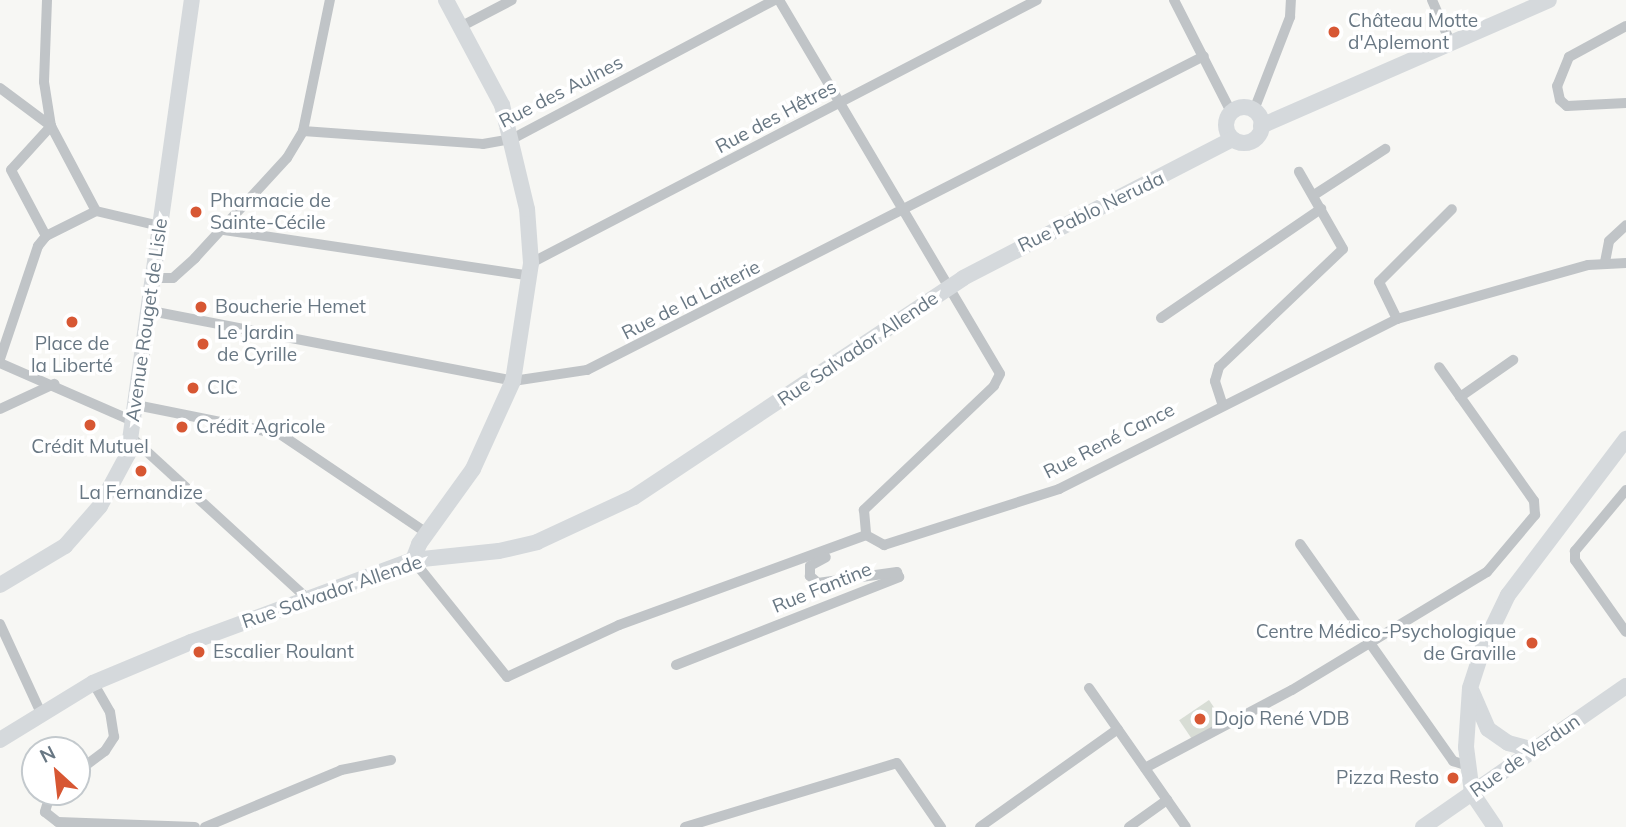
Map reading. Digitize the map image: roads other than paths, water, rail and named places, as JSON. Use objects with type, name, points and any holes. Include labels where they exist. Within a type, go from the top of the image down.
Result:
[{"type":"street","points":[[47,0],[44,82],[51,126],[96,211]]},
{"type":"street","name":"Avenue Rouget de Lisle","points":[[0,585],[65,546],[100,506],[132,429],[151,311],[160,226],[192,0]]},
{"type":"street","points":[[155,278],[173,278],[224,230],[268,184],[303,131],[330,0]]},
{"type":"street","points":[[446,0],[502,105],[527,209],[530,269],[513,381],[473,469],[413,560],[507,677],[619,625],[867,536],[864,510],[872,499],[994,386],[1000,374],[842,102],[777,0]]},
{"type":"street","points":[[462,26],[512,0]]},
{"type":"street","name":"Rue des Aulnes","points":[[303,131],[483,144],[512,139],[777,0]]},
{"type":"street","name":"Rue des Hêtres","points":[[530,269],[1037,0]]},
{"type":"street","points":[[1174,0],[1231,112],[1226,128],[1232,139],[1253,140],[1261,126],[1549,0]]},
{"type":"street","points":[[1261,126],[1254,110],[1290,17],[1291,0]]},
{"type":"street","points":[[1432,0],[1451,44]]},
{"type":"street","points":[[1626,26],[1569,57],[1557,86],[1560,100],[1567,106],[1626,103]]},
{"type":"street","name":"Rue de la Laiterie","points":[[151,311],[513,381],[536,380],[599,365],[1204,56]]},
{"type":"street","points":[[0,88],[51,126]]},
{"type":"street","points":[[1231,112],[1245,107],[1254,110]]},
{"type":"street","points":[[46,236],[11,170],[51,126]]},
{"type":"street","name":"Rue Pablo Neruda","points":[[951,286],[1020,245],[1213,153],[1232,139]]},
{"type":"street","points":[[1314,195],[1385,149]]},
{"type":"street","points":[[1222,403],[1215,382],[1219,368],[1343,249],[1300,172]]},
{"type":"street","points":[[1161,318],[1321,209]]},
{"type":"street","points":[[1397,319],[1379,282],[1452,209]]},
{"type":"street","points":[[160,226],[96,211],[46,236],[38,246],[0,361],[54,384],[132,429],[307,598]]},
{"type":"street","points":[[1605,262],[1609,242],[1626,225]]},
{"type":"street","points":[[224,230],[530,269]]},
{"type":"street","name":"Rue René Cance","points":[[867,536],[891,545],[1059,489],[1222,403],[1397,319],[1605,262],[1626,263]]},
{"type":"street","name":"Rue Salvador Allende","points":[[0,740],[93,683],[307,598],[413,560],[499,551],[537,542],[634,497],[951,286]]},
{"type":"street","points":[[1460,397],[1513,360]]},
{"type":"street","points":[[1145,768],[1370,645],[1487,572],[1535,515],[1534,501],[1439,367]]},
{"type":"street","points":[[0,408],[54,384]]},
{"type":"street","points":[[136,405],[280,434],[428,534]]},
{"type":"street","points":[[1495,827],[1472,793],[1468,766],[1466,719],[1470,688],[1484,645],[1508,595],[1626,439]]},
{"type":"street","points":[[1626,490],[1575,551],[1575,560],[1626,632]]},
{"type":"street","name":"Rue Fantine","points":[[677,665],[899,577],[897,572],[818,583],[810,576],[814,562],[867,536]]},
{"type":"street","points":[[1300,544],[1453,761],[1468,766]]},
{"type":"street","points":[[0,624],[41,713]]},
{"type":"street","points":[[91,762],[105,751],[114,737],[110,712],[93,683]]},
{"type":"street","name":"Rue de Verdun","points":[[1423,827],[1626,686]]},
{"type":"street","points":[[1089,688],[1186,827]]},
{"type":"street","points":[[1470,688],[1488,729],[1498,738],[1534,750]]},
{"type":"street","points":[[980,827],[1118,729]]},
{"type":"street","points":[[205,827],[341,770],[391,760]]},
{"type":"street","points":[[685,827],[897,763],[942,827]]},
{"type":"street","points":[[1129,827],[1167,800]]},
{"type":"street","points":[[47,806],[45,812],[58,822],[195,827]]},
{"type":"place","name":"Château Motte d'Aplemont","points":[[1334,32]]},
{"type":"place","name":"Pharmacie de Sainte-Cécile","points":[[196,212]]},
{"type":"place","name":"Boucherie Hemet","points":[[201,307]]},
{"type":"place","name":"Place de la Liberté","points":[[72,322]]},
{"type":"place","name":"Le Jardin de Cyrille","points":[[203,344]]},
{"type":"place","name":"CIC","points":[[193,388]]},
{"type":"place","name":"Crédit Mutuel","points":[[90,425]]},
{"type":"place","name":"Crédit Agricole","points":[[182,427]]},
{"type":"place","name":"La Fernandize","points":[[141,471]]},
{"type":"place","name":"Centre Médico-Psychologique de Graville","points":[[1532,643]]},
{"type":"place","name":"Escalier Roulant","points":[[199,652]]},
{"type":"place","name":"Dojo René VDB","points":[[1200,719]]},
{"type":"place","name":"Pizza Resto","points":[[1453,778]]}]
